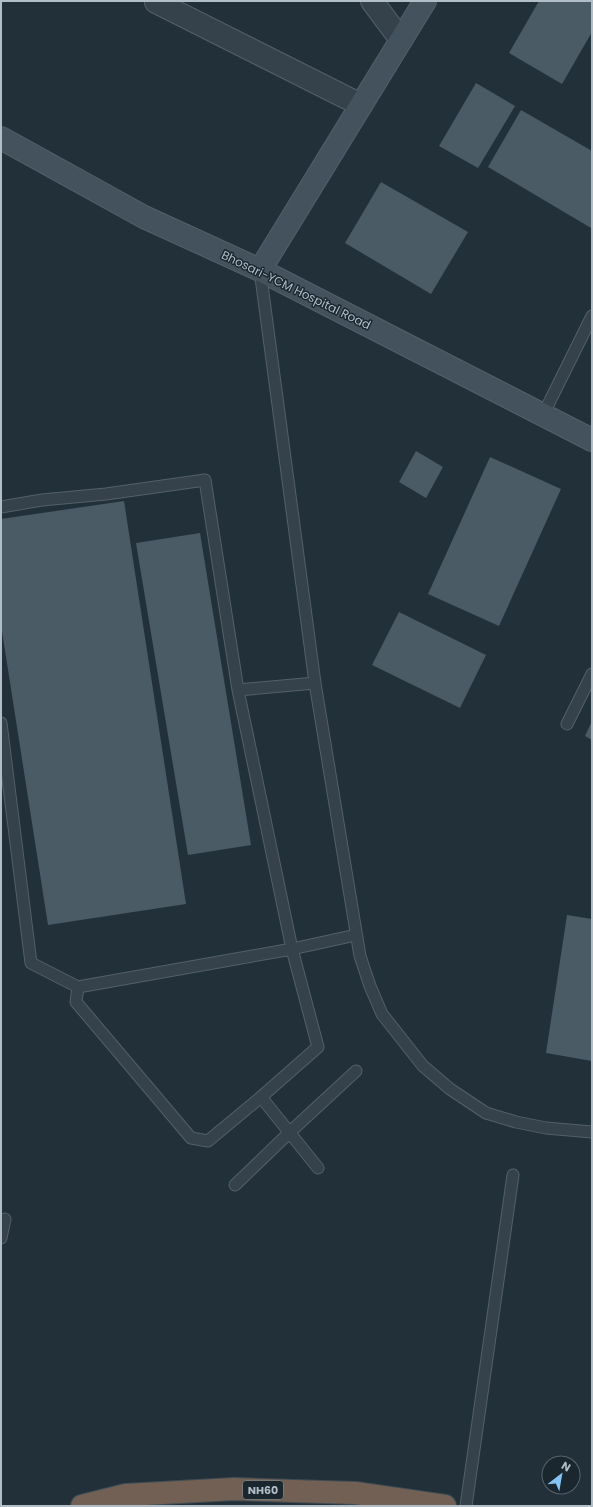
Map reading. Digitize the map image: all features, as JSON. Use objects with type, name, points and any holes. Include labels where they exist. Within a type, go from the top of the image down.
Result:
[{"type":"highway","name":"NH60","points":[[82,1506],[126,1495],[234,1489],[355,1493],[445,1506]]},
{"type":"street","points":[[372,1],[401,40]]},
{"type":"street","points":[[260,270],[425,1]]},
{"type":"street","points":[[156,2],[361,105]]},
{"type":"street","name":"Bhosari-YCM Hospital Road","points":[[1,138],[144,217],[260,270],[592,440]]},
{"type":"lane","points":[[260,270],[315,683],[356,935],[360,956],[370,986],[382,1014],[422,1066],[450,1089],[486,1113],[516,1122],[546,1128],[592,1132]]},
{"type":"lane","points":[[543,415],[592,316]]},
{"type":"lane","points":[[1,507],[42,500],[106,494],[205,480],[238,690],[292,949],[318,1047],[262,1097],[208,1141],[191,1138],[76,1002],[78,987]]},
{"type":"lane","points":[[568,724],[592,674]]},
{"type":"lane","points":[[238,690],[315,683]]},
{"type":"lane","points":[[1,723],[31,963],[78,987],[292,949],[356,935]]},
{"type":"lane","points":[[235,1185],[356,1072]]},
{"type":"lane","points":[[262,1097],[318,1168]]},
{"type":"lane","points":[[466,1506],[513,1175]]},
{"type":"lane","points":[[1,1238],[5,1219]]},
{"type":"building","points":[[539,1],[592,1],[592,32],[562,84],[509,53]]},
{"type":"building","points":[[476,83],[515,106],[478,168],[439,146]]},
{"type":"building","points":[[521,110],[592,151],[591,228],[488,167]]},
{"type":"building","points":[[381,182],[468,232],[431,294],[345,243]]},
{"type":"building","points":[[416,451],[443,467],[426,498],[399,482]]},
{"type":"building","points":[[490,457],[561,489],[499,626],[428,594]]},
{"type":"building","points":[[124,501],[186,904],[48,925],[1,625],[1,519]]},
{"type":"building","points":[[200,533],[251,845],[188,855],[136,543]]},
{"type":"building","points":[[399,612],[486,655],[460,708],[372,665]]},
{"type":"building","points":[[592,721],[592,740],[585,736]]},
{"type":"building","points":[[567,915],[592,919],[592,1061],[546,1053]]}]
